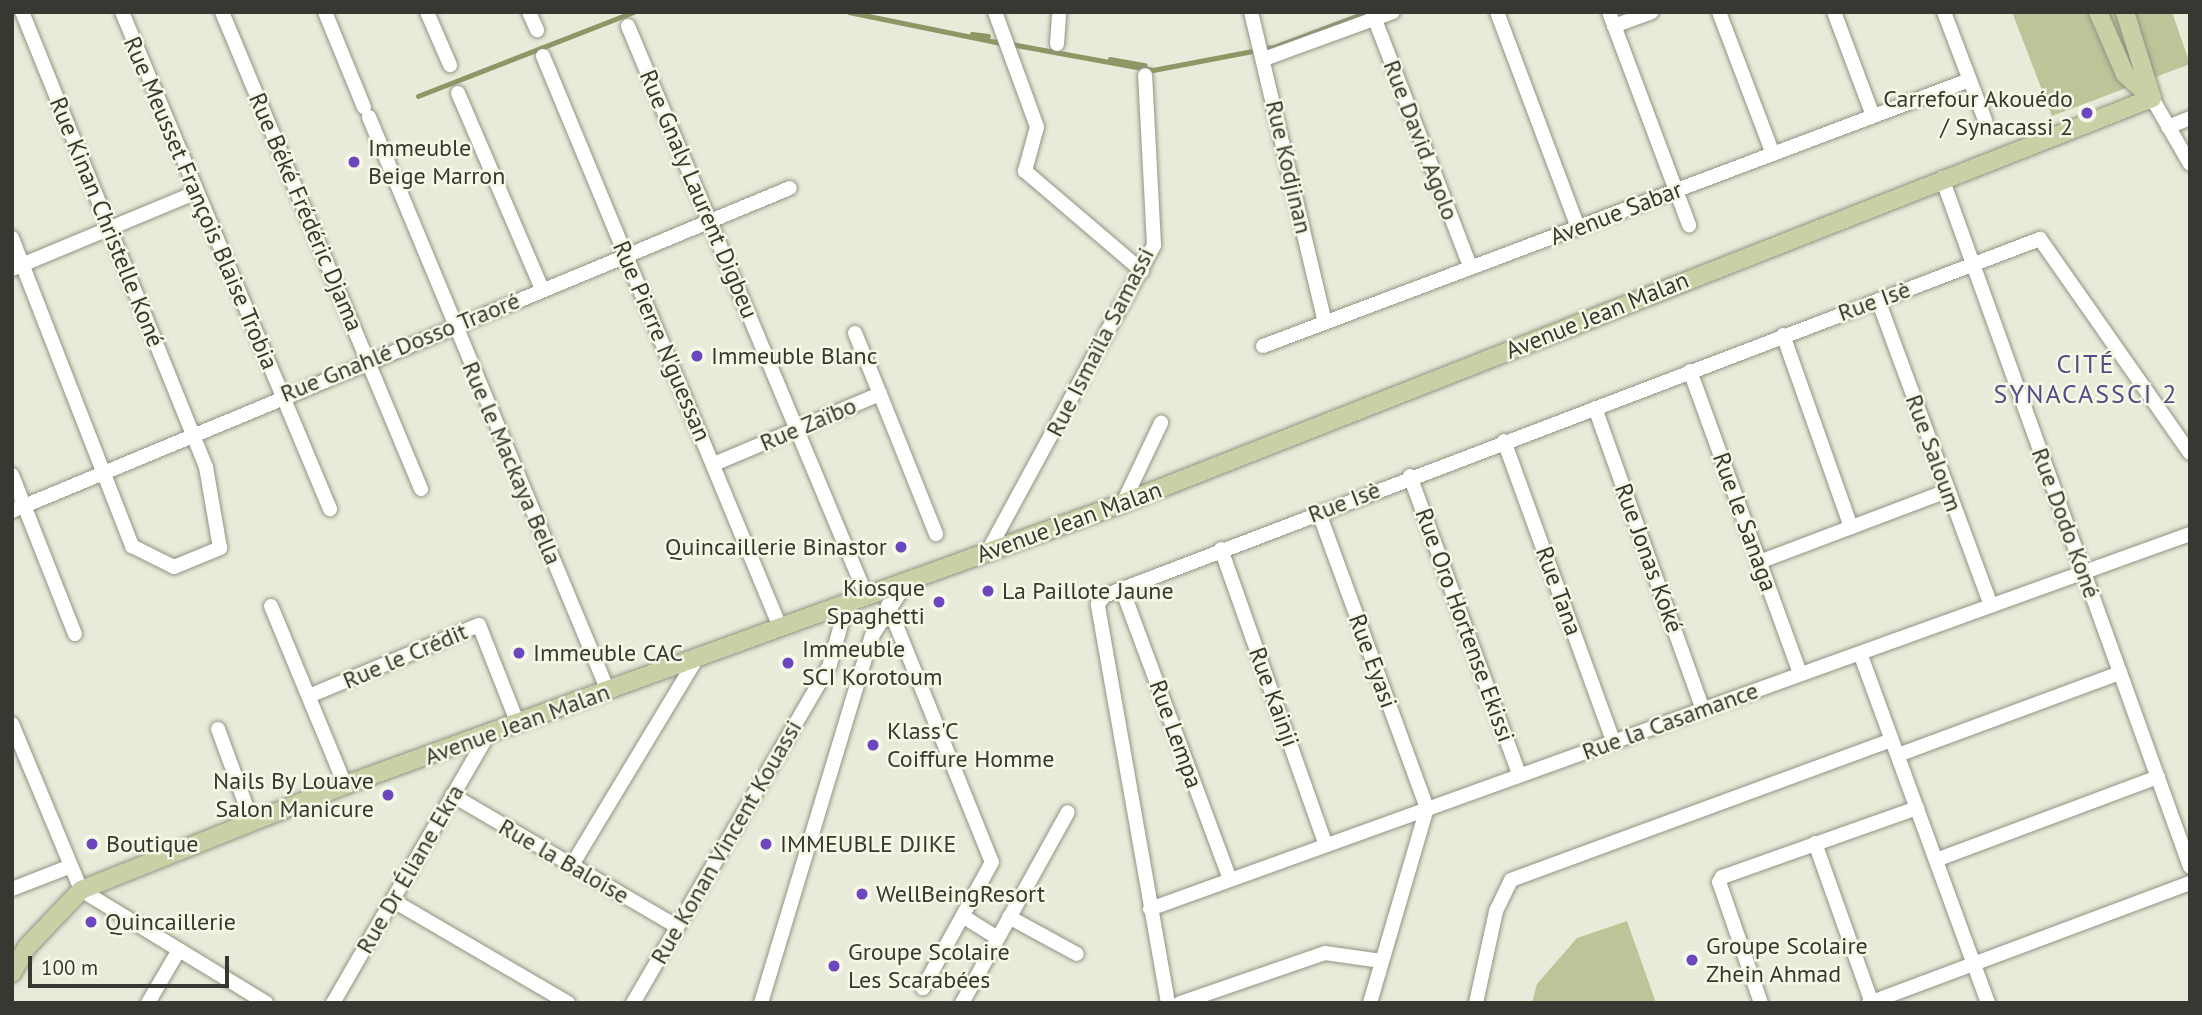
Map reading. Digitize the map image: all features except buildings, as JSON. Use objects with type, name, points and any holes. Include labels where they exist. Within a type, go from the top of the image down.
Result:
[{"type":"main road","points":[[2098,12],[2125,74],[2152,98]]},
{"type":"main road","points":[[2125,12],[2152,98]]},
{"type":"main road","name":"Avenue Jean Malan","points":[[12,973],[27,947],[81,890],[345,785],[488,736],[866,595],[906,583],[1123,503],[1942,178],[2152,98]]},
{"type":"street","name":"Rue Kinan Christelle Koné","points":[[22,12],[206,467],[220,548],[174,567],[132,546],[106,470]]},
{"type":"street","name":"Rue Meusset François Blaise Trobia","points":[[122,12],[330,509]]},
{"type":"street","name":"Rue Béké Frédéric Djama","points":[[222,12],[421,489]]},
{"type":"street","name":"Rue le Mackaya Bella","points":[[325,12],[608,691]]},
{"type":"street","points":[[427,12],[450,65]]},
{"type":"street","points":[[529,12],[537,30]]},
{"type":"street","points":[[995,12],[1037,127],[1025,171],[1142,271]]},
{"type":"street","points":[[1057,44],[1059,12]]},
{"type":"street","name":"Rue Kodjinan","points":[[1251,12],[1325,323]]},
{"type":"street","points":[[1264,59],[1373,16],[1393,12]]},
{"type":"street","points":[[1497,12],[1578,227]]},
{"type":"street","points":[[1652,12],[1612,19],[1689,225]]},
{"type":"street","points":[[1719,12],[1773,154]]},
{"type":"street","points":[[1834,12],[1873,116]]},
{"type":"street","points":[[1944,12],[1985,120]]},
{"type":"street","name":"Rue David Agolo","points":[[1373,16],[1471,268]]},
{"type":"street","name":"Rue Gnaly Laurent Digbeu","points":[[628,26],[866,595]]},
{"type":"street","name":"Rue Pierre N'guessan","points":[[543,56],[780,627]]},
{"type":"street","name":"Rue Ismaïla Samassi","points":[[988,551],[1142,271],[1153,246],[1145,75]]},
{"type":"street","name":"Avenue Sabar","points":[[1264,346],[1969,80]]},
{"type":"street","points":[[458,93],[542,289]]},
{"type":"street","points":[[2152,98],[2190,164]]},
{"type":"street","points":[[2168,127],[2190,118]]},
{"type":"street","name":"Rue Dodo Koné","points":[[1942,178],[2190,867]]},
{"type":"street","name":"Rue Gnahlé Dosso Traoré","points":[[19,508],[192,432],[790,188]]},
{"type":"street","points":[[18,266],[197,192]]},
{"type":"street","points":[[12,238],[18,266],[106,470]]},
{"type":"street","name":"Rue Isè","points":[[1168,1003],[1098,604],[1122,589],[1690,370],[2040,239],[2190,453]]},
{"type":"street","name":"Rue Saloum","points":[[1878,300],[1991,606]]},
{"type":"street","points":[[855,333],[880,394]]},
{"type":"street","points":[[1783,335],[1851,527]]},
{"type":"street","name":"Rue le Sanaga","points":[[1690,370],[1800,674]]},
{"type":"street","name":"Rue Zaïbo","points":[[714,464],[880,394],[936,534]]},
{"type":"street","name":"Rue Jonas Koké","points":[[1595,408],[1703,709]]},
{"type":"street","points":[[1123,503],[1161,424]]},
{"type":"street","name":"Rue Tana","points":[[1504,441],[1614,741]]},
{"type":"street","points":[[12,475],[19,508],[75,634]]},
{"type":"street","name":"Rue Oro Hortense Ekissi","points":[[1410,477],[1519,774]]},
{"type":"street","points":[[1759,562],[1947,491]]},
{"type":"street","name":"Rue Eyasi","points":[[1319,513],[1427,808]]},
{"type":"street","name":"Rue la Casamance","points":[[1150,909],[2190,534]]},
{"type":"street","name":"Rue Kainji","points":[[1221,549],[1326,845]]},
{"type":"street","points":[[761,1003],[872,636],[888,605],[906,583]]},
{"type":"street","name":"Rue Lempa","points":[[1122,589],[1230,880]]},
{"type":"street","name":"Rue Konan Vincent Kouassi","points":[[634,1003],[676,926],[830,664],[847,603]]},
{"type":"street","points":[[888,605],[992,862],[923,988]]},
{"type":"street","points":[[271,606],[345,785]]},
{"type":"street","name":"Rue le Crédit","points":[[309,696],[479,625],[518,724]]},
{"type":"street","points":[[1860,653],[1988,1003]]},
{"type":"street","points":[[572,865],[697,658]]},
{"type":"street","points":[[1898,755],[2120,673]]},
{"type":"street","points":[[12,724],[18,755],[81,890],[266,1003]]},
{"type":"street","points":[[218,729],[252,822]]},
{"type":"street","name":"Rue Dr Éliane Ekra","points":[[333,1003],[488,736]]},
{"type":"street","points":[[1476,1003],[1496,911],[1511,880],[1891,740]]},
{"type":"street","points":[[1936,860],[2158,777]]},
{"type":"street","name":"Rue la Baloise","points":[[452,795],[676,926]]},
{"type":"street","points":[[1370,1003],[1427,808]]},
{"type":"street","points":[[1761,1003],[1719,882],[1815,843],[1917,808]]},
{"type":"street","points":[[962,1003],[1068,812]]},
{"type":"street","points":[[1815,843],[1871,1002],[2190,883]]},
{"type":"street","points":[[12,889],[71,866]]},
{"type":"street","points":[[392,900],[568,1003]]},
{"type":"street","points":[[964,917],[998,937]]},
{"type":"street","points":[[1009,917],[1077,954]]},
{"type":"street","points":[[148,1003],[179,950]]},
{"type":"street","points":[[1180,1003],[1325,953],[1381,961]]},
{"type":"green space","points":[[2012,12],[2172,12],[2190,64],[2052,116]]},
{"type":"green space","points":[[1627,921],[1656,1003],[1532,1003],[1537,984],[1577,938]]},
{"type":"waterway","points":[[418,96],[634,12]]},
{"type":"waterway","points":[[849,12],[1002,43]]},
{"type":"waterway","points":[[1011,44],[1153,70],[1274,47],[1367,12]]},
{"type":"waterway","points":[[1618,12],[1629,12]]},
{"type":"waterway","points":[[972,34],[988,36]]},
{"type":"waterway","points":[[1110,59],[1144,65]]},
{"type":"place","name":"Carrefour Akouédo / Synacassi 2","points":[[2087,113]]},
{"type":"place","name":"Immeuble Beige Marron","points":[[354,162]]},
{"type":"place","name":"Immeuble Blanc","points":[[697,356]]},
{"type":"place","name":"Quincaillerie Binastor","points":[[901,547]]},
{"type":"place","name":"La Paillote Jaune","points":[[988,591]]},
{"type":"place","name":"Kiosque Spaghetti","points":[[939,602]]},
{"type":"place","name":"Immeuble CAC","points":[[519,653]]},
{"type":"place","name":"Immeuble SCI Korotoum","points":[[788,663]]},
{"type":"place","name":"Klass'C Coiffure Homme","points":[[873,745]]},
{"type":"place","name":"Nails By Louave Salon Manicure","points":[[388,795]]},
{"type":"place","name":"Boutique","points":[[92,844]]},
{"type":"place","name":"IMMEUBLE DJIKE","points":[[766,844]]},
{"type":"place","name":"WellBeingResort","points":[[862,894]]},
{"type":"place","name":"Quincaillerie","points":[[91,922]]},
{"type":"place","name":"Groupe Scolaire Zhein Ahmad","points":[[1692,960]]},
{"type":"place","name":"Groupe Scolaire Les Scarabées","points":[[834,966]]},
{"type":"district","name":"CITÉ SYNACASSCI 2","points":[[2086,379]]}]
